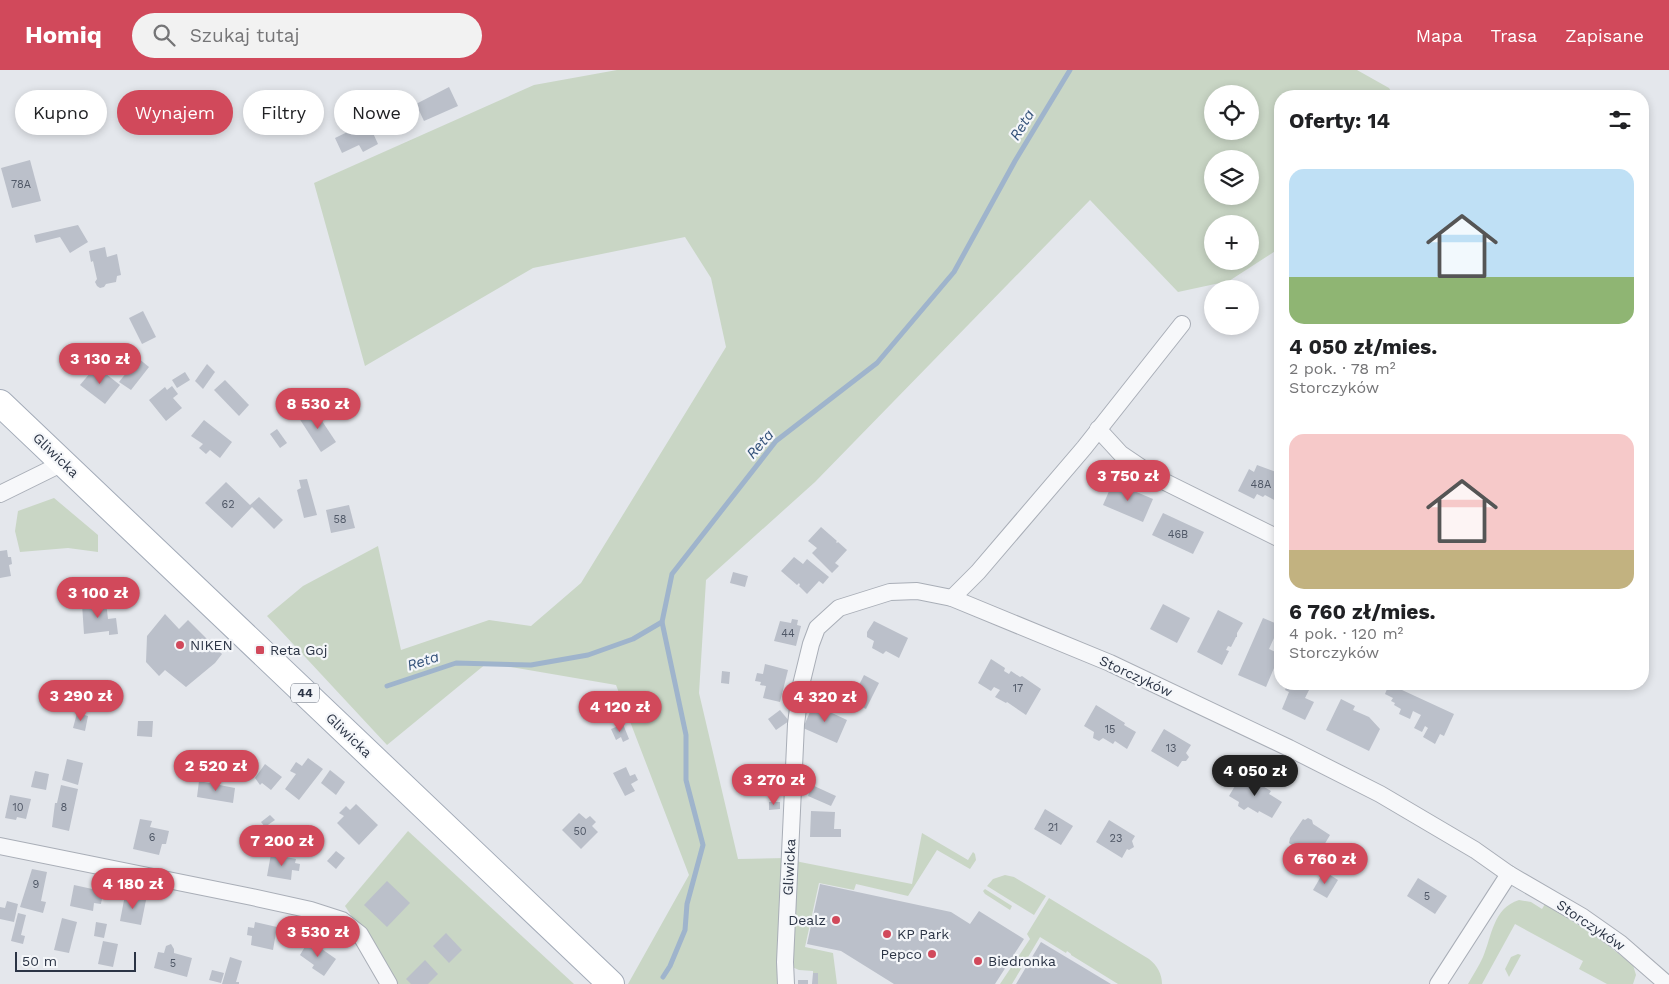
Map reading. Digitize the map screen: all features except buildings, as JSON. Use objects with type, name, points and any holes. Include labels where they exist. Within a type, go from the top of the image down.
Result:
[{"type":"main road","name":"Gliwicka","points":[[0,403],[611,984]]},
{"type":"street","points":[[952,598],[978,572],[1098,429],[1182,324]]},
{"type":"street","points":[[1098,429],[1121,454],[1155,477],[1274,536]]},
{"type":"street","points":[[0,494],[63,463]]},
{"type":"street","name":"Gliwicka","points":[[786,984],[785,962],[796,724],[801,685],[817,628],[839,608],[890,592],[917,591],[952,598]]},
{"type":"street","name":"Storczyków","points":[[952,598],[1110,663],[1290,748],[1380,794],[1475,850],[1509,874],[1583,917],[1620,943],[1667,984]]},
{"type":"street","points":[[0,846],[252,897],[311,910],[342,920],[360,934],[390,984]]},
{"type":"street","points":[[1438,984],[1509,874]]},
{"type":"green space","points":[[617,70],[1357,70],[1390,90],[1274,90],[1274,252],[1259,262],[1259,215],[1204,215],[1204,270],[1246,270],[1231,280],[1204,280],[1204,286],[1178,292],[1090,200],[815,482],[706,580],[699,693],[738,859],[786,858],[781,984],[628,984],[689,875],[616,685],[487,663],[387,745],[267,616],[303,586],[378,546],[401,650],[489,620],[531,626],[581,583],[726,347],[711,278],[685,237],[533,268],[365,366],[314,183],[534,85]]},
{"type":"green space","points":[[54,498],[98,535],[98,552],[68,548],[20,552],[15,531],[18,511]]},
{"type":"green space","points":[[408,831],[574,984],[395,984],[345,906]]},
{"type":"green space","points":[[922,833],[968,860],[973,852],[976,860],[970,869],[937,850],[908,896],[856,884],[854,890],[819,883],[805,947],[833,953],[837,984],[818,984],[818,973],[792,967],[794,859],[800,862],[912,884]]},
{"type":"green space","points":[[1005,875],[1014,877],[1046,896],[1034,915],[987,886],[993,879]]},
{"type":"green space","points":[[985,889],[1012,906],[1010,910],[985,894],[983,891]]},
{"type":"green space","points":[[1049,898],[1149,959],[1158,970],[1162,984],[1118,984],[1067,951],[1066,953],[1040,937],[1012,984],[1000,984],[1030,939],[1027,934]]},
{"type":"green space","points":[[1519,900],[1531,902],[1542,909],[1545,904],[1596,936],[1633,965],[1636,975],[1633,984],[1607,984],[1579,969],[1583,961],[1515,924],[1482,984],[1468,984],[1483,957],[1491,932],[1499,916],[1510,904]]},
{"type":"green space","points":[[1518,954],[1521,955],[1509,977],[1505,969],[1511,957]]},
{"type":"waterway","name":"Reta","points":[[387,686],[456,663],[531,665],[588,655],[633,639],[662,622],[672,574],[776,441],[877,363],[954,272],[1015,161],[1070,70]]},
{"type":"waterway","points":[[662,622],[686,735],[686,780],[703,845],[687,904],[685,930],[670,966],[663,977]]},
{"type":"place","name":"NIKEN","points":[[180,645]]},
{"type":"place","name":"Reta Goj","points":[[260,650]]},
{"type":"place","name":"Dealz","points":[[836,920]]},
{"type":"place","name":"KP Park","points":[[887,934]]},
{"type":"place","name":"Pepco","points":[[932,954]]},
{"type":"place","name":"Biedronka","points":[[978,961]]}]
